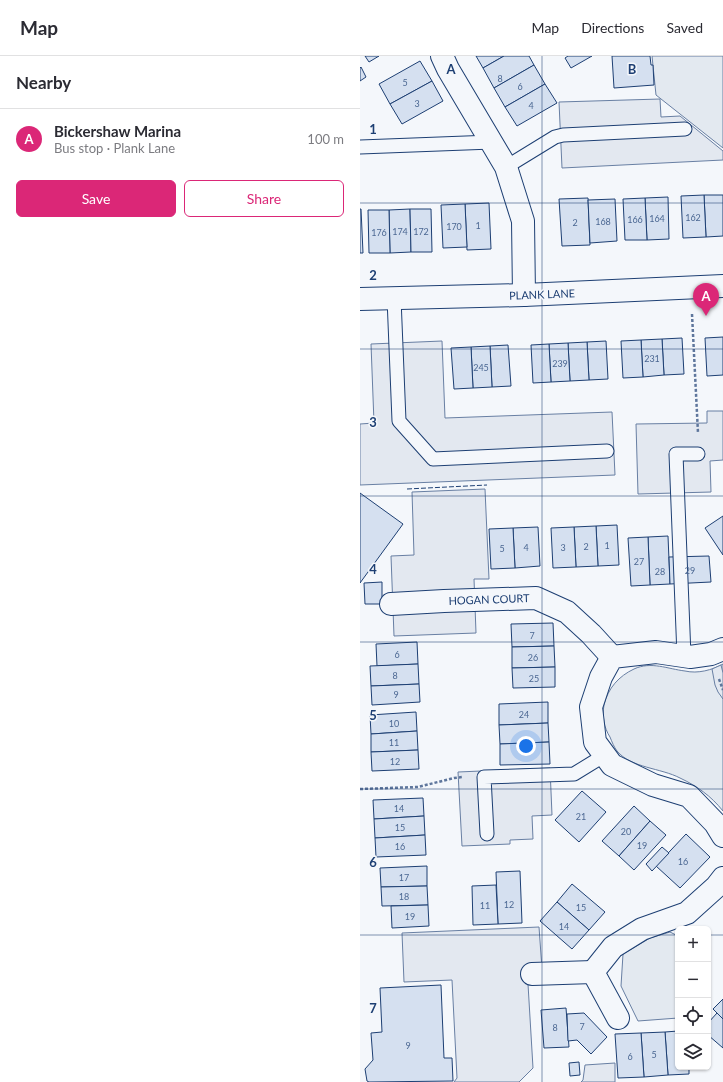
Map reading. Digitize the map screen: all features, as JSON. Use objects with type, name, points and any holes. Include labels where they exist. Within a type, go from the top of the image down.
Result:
[{"type":"street","points":[[442,56],[448,69],[506,167],[523,221],[524,295]]},
{"type":"street","name":"PLANK LANE","points":[[360,299],[524,295],[723,286]]},
{"type":"street","name":"HOGAN COURT","points":[[391,604],[536,598],[568,612],[592,634],[612,657]]},
{"type":"street","points":[[723,649],[711,654],[690,657],[656,652],[612,657],[601,677],[591,707],[595,742],[612,765],[653,785],[689,796],[715,823],[723,836]]},
{"type":"street","points":[[532,974],[593,972],[613,947],[642,929],[687,913],[723,878]]},
{"type":"street","points":[[593,972],[618,1018]]},
{"type":"lane","points":[[506,167],[555,137],[563,135],[685,129]]},
{"type":"lane","points":[[360,147],[492,142]]},
{"type":"lane","points":[[394,298],[399,421],[433,460],[607,451]]},
{"type":"lane","points":[[684,656],[676,454],[698,454]]},
{"type":"lane","points":[[486,834],[484,777],[574,774],[604,755]]},
{"type":"path","points":[[691,288],[698,454]]},
{"type":"path","points":[[360,789],[418,787],[454,778],[484,777]]},
{"type":"shaded area","points":[[652,56],[723,56],[723,148],[656,95]]},
{"type":"shaded area","points":[[660,99],[661,117],[680,116],[723,151],[723,160],[562,168],[559,102]]},
{"type":"shaded area","points":[[442,341],[445,418],[612,412],[615,475],[360,485],[360,424],[374,423],[371,344]]},
{"type":"shaded area","points":[[707,411],[723,411],[723,460],[710,461],[711,492],[638,494],[636,424],[707,423]]},
{"type":"shaded area","points":[[485,489],[489,579],[474,579],[476,633],[394,636],[391,556],[414,555],[412,492]]},
{"type":"shaded area","points":[[723,664],[723,811],[709,796],[686,781],[630,761],[623,757],[617,751],[608,733],[604,722],[603,713],[604,705],[611,688],[619,679],[634,669],[647,666],[660,666],[690,672],[700,672],[710,670]]},
{"type":"shaded area","points":[[721,665],[723,673],[723,699],[715,685],[712,669]]},
{"type":"shaded area","points":[[550,768],[552,815],[532,816],[533,839],[510,840],[510,844],[462,846],[458,772]]},
{"type":"shaded area","points":[[539,927],[543,983],[528,984],[533,1068],[519,1082],[454,1082],[457,1078],[452,980],[404,982],[402,933]]},
{"type":"shaded area","points":[[670,932],[675,934],[675,1018],[638,1021],[621,986],[623,954],[650,938]]},
{"type":"shaded area","points":[[615,1063],[615,1082],[581,1082],[583,1080],[585,1065]]},
{"type":"building","points":[[365,56],[379,56],[369,62]]},
{"type":"building","points":[[476,56],[504,56],[483,68]]},
{"type":"building","points":[[504,56],[529,56],[534,65],[494,88],[483,68]]},
{"type":"building","points":[[568,56],[592,56],[571,68],[565,58]]},
{"type":"building","points":[[612,56],[650,56],[651,65],[653,65],[654,85],[614,88]]},
{"type":"building","points":[[420,61],[432,81],[390,104],[379,84]]},
{"type":"building","points":[[534,65],[545,84],[505,107],[494,88]]},
{"type":"building","points":[[361,67],[366,77],[360,81],[360,68]]},
{"type":"building","points":[[432,81],[443,101],[402,124],[390,104]]},
{"type":"building","points":[[545,84],[557,103],[517,126],[505,107]]},
{"type":"building","points":[[704,195],[723,195],[723,236],[706,237]]},
{"type":"building","points":[[704,195],[706,237],[683,238],[681,196]]},
{"type":"building","points":[[668,197],[669,239],[647,240],[645,198]]},
{"type":"building","points":[[588,198],[590,245],[562,246],[559,199]]},
{"type":"building","points":[[645,198],[647,240],[625,240],[623,199]]},
{"type":"building","points":[[615,199],[617,241],[590,243],[588,200]]},
{"type":"building","points":[[489,203],[491,249],[467,250],[465,204]]},
{"type":"building","points":[[465,204],[467,247],[443,248],[441,205]]},
{"type":"building","points":[[361,209],[363,253],[360,253]]},
{"type":"building","points":[[410,209],[411,252],[390,253],[389,210]]},
{"type":"building","points":[[410,209],[431,209],[432,252],[411,252]]},
{"type":"building","points":[[368,210],[389,210],[390,253],[369,253]]},
{"type":"building","points":[[723,337],[723,375],[707,376],[705,338]]},
{"type":"building","points":[[682,338],[684,374],[664,375],[662,339]]},
{"type":"building","points":[[662,339],[664,375],[643,377],[641,340]]},
{"type":"building","points":[[641,340],[643,377],[623,378],[621,341]]},
{"type":"building","points":[[606,341],[608,379],[589,380],[587,342]]},
{"type":"building","points":[[587,342],[589,380],[570,381],[568,343]]},
{"type":"building","points":[[568,343],[570,381],[551,382],[549,344]]},
{"type":"building","points":[[549,344],[551,382],[533,383],[531,345]]},
{"type":"building","points":[[508,345],[511,386],[492,387],[490,346]]},
{"type":"building","points":[[490,346],[492,387],[473,388],[471,347]]},
{"type":"building","points":[[471,347],[473,388],[454,389],[451,348]]},
{"type":"building","points":[[360,493],[403,524],[360,583]]},
{"type":"building","points":[[723,516],[723,555],[705,528]]},
{"type":"building","points":[[617,525],[619,565],[598,566],[596,526]]},
{"type":"building","points":[[596,526],[598,566],[576,567],[574,527]]},
{"type":"building","points":[[538,527],[540,566],[515,568],[513,528]]},
{"type":"building","points":[[574,527],[576,567],[553,568],[551,528]]},
{"type":"building","points":[[513,528],[515,568],[491,569],[489,529]]},
{"type":"building","points":[[668,536],[670,584],[650,585],[648,537]]},
{"type":"building","points":[[648,537],[650,585],[631,586],[628,538]]},
{"type":"building","points":[[709,556],[711,582],[670,584],[669,557]]},
{"type":"building","points":[[382,582],[382,604],[365,604],[364,583]]},
{"type":"building","points":[[553,623],[554,646],[512,647],[511,624]]},
{"type":"building","points":[[417,642],[418,664],[377,666],[376,644]]},
{"type":"building","points":[[554,646],[555,667],[512,668],[512,647]]},
{"type":"building","points":[[418,664],[419,684],[371,686],[370,666]]},
{"type":"building","points":[[555,667],[555,687],[513,688],[512,668]]},
{"type":"building","points":[[419,684],[420,702],[372,705],[371,686]]},
{"type":"building","points":[[548,702],[548,723],[499,725],[499,704]]},
{"type":"building","points":[[416,712],[417,731],[371,734],[370,715]]},
{"type":"building","points":[[548,723],[549,742],[500,744],[499,725]]},
{"type":"building","points":[[417,731],[418,750],[371,752],[371,734]]},
{"type":"building","points":[[549,742],[550,764],[500,765],[500,744]]},
{"type":"building","points":[[418,750],[419,769],[372,771],[371,752]]},
{"type":"building","points":[[582,791],[606,812],[579,842],[555,820]]},
{"type":"building","points":[[423,798],[424,816],[374,819],[373,800]]},
{"type":"building","points":[[634,806],[650,821],[619,856],[602,841]]},
{"type":"building","points":[[424,816],[425,835],[375,838],[374,819]]},
{"type":"building","points":[[650,821],[666,835],[634,870],[619,856]]},
{"type":"building","points":[[686,834],[710,857],[680,888],[656,866]]},
{"type":"building","points":[[425,835],[426,855],[376,857],[375,838]]},
{"type":"building","points":[[662,847],[669,853],[652,871],[646,864]]},
{"type":"building","points":[[427,866],[427,886],[381,887],[380,868]]},
{"type":"building","points":[[520,871],[522,923],[498,924],[496,872]]},
{"type":"building","points":[[572,884],[605,912],[589,930],[557,902]]},
{"type":"building","points":[[496,885],[498,924],[473,925],[472,886]]},
{"type":"building","points":[[427,886],[428,905],[382,906],[381,887]]},
{"type":"building","points":[[557,902],[589,930],[572,949],[540,921]]},
{"type":"building","points":[[428,905],[429,926],[392,928],[391,906]]},
{"type":"building","points":[[441,985],[444,1058],[452,1058],[453,1081],[367,1081],[365,1069],[373,1060],[371,1033],[382,1032],[380,988]]},
{"type":"building","points":[[723,999],[723,1019],[713,1009]]},
{"type":"building","points":[[566,1008],[569,1047],[544,1048],[541,1010]]},
{"type":"building","points":[[584,1013],[607,1037],[591,1054],[577,1040],[568,1041],[567,1014]]},
{"type":"building","points":[[717,1013],[723,1019],[723,1048],[711,1038],[711,1020]]},
{"type":"building","points":[[675,1031],[675,1070],[689,1070],[689,1074],[668,1075],[665,1032]]},
{"type":"building","points":[[665,1032],[668,1075],[644,1077],[641,1033]]},
{"type":"building","points":[[641,1033],[644,1077],[618,1078],[615,1034]]},
{"type":"building","points":[[579,1062],[580,1075],[570,1076],[569,1063]]},
{"type":"fence","points":[[407,489],[487,485]]},
{"type":"place","name":"Bickershaw Marina","points":[[706,316]]}]
